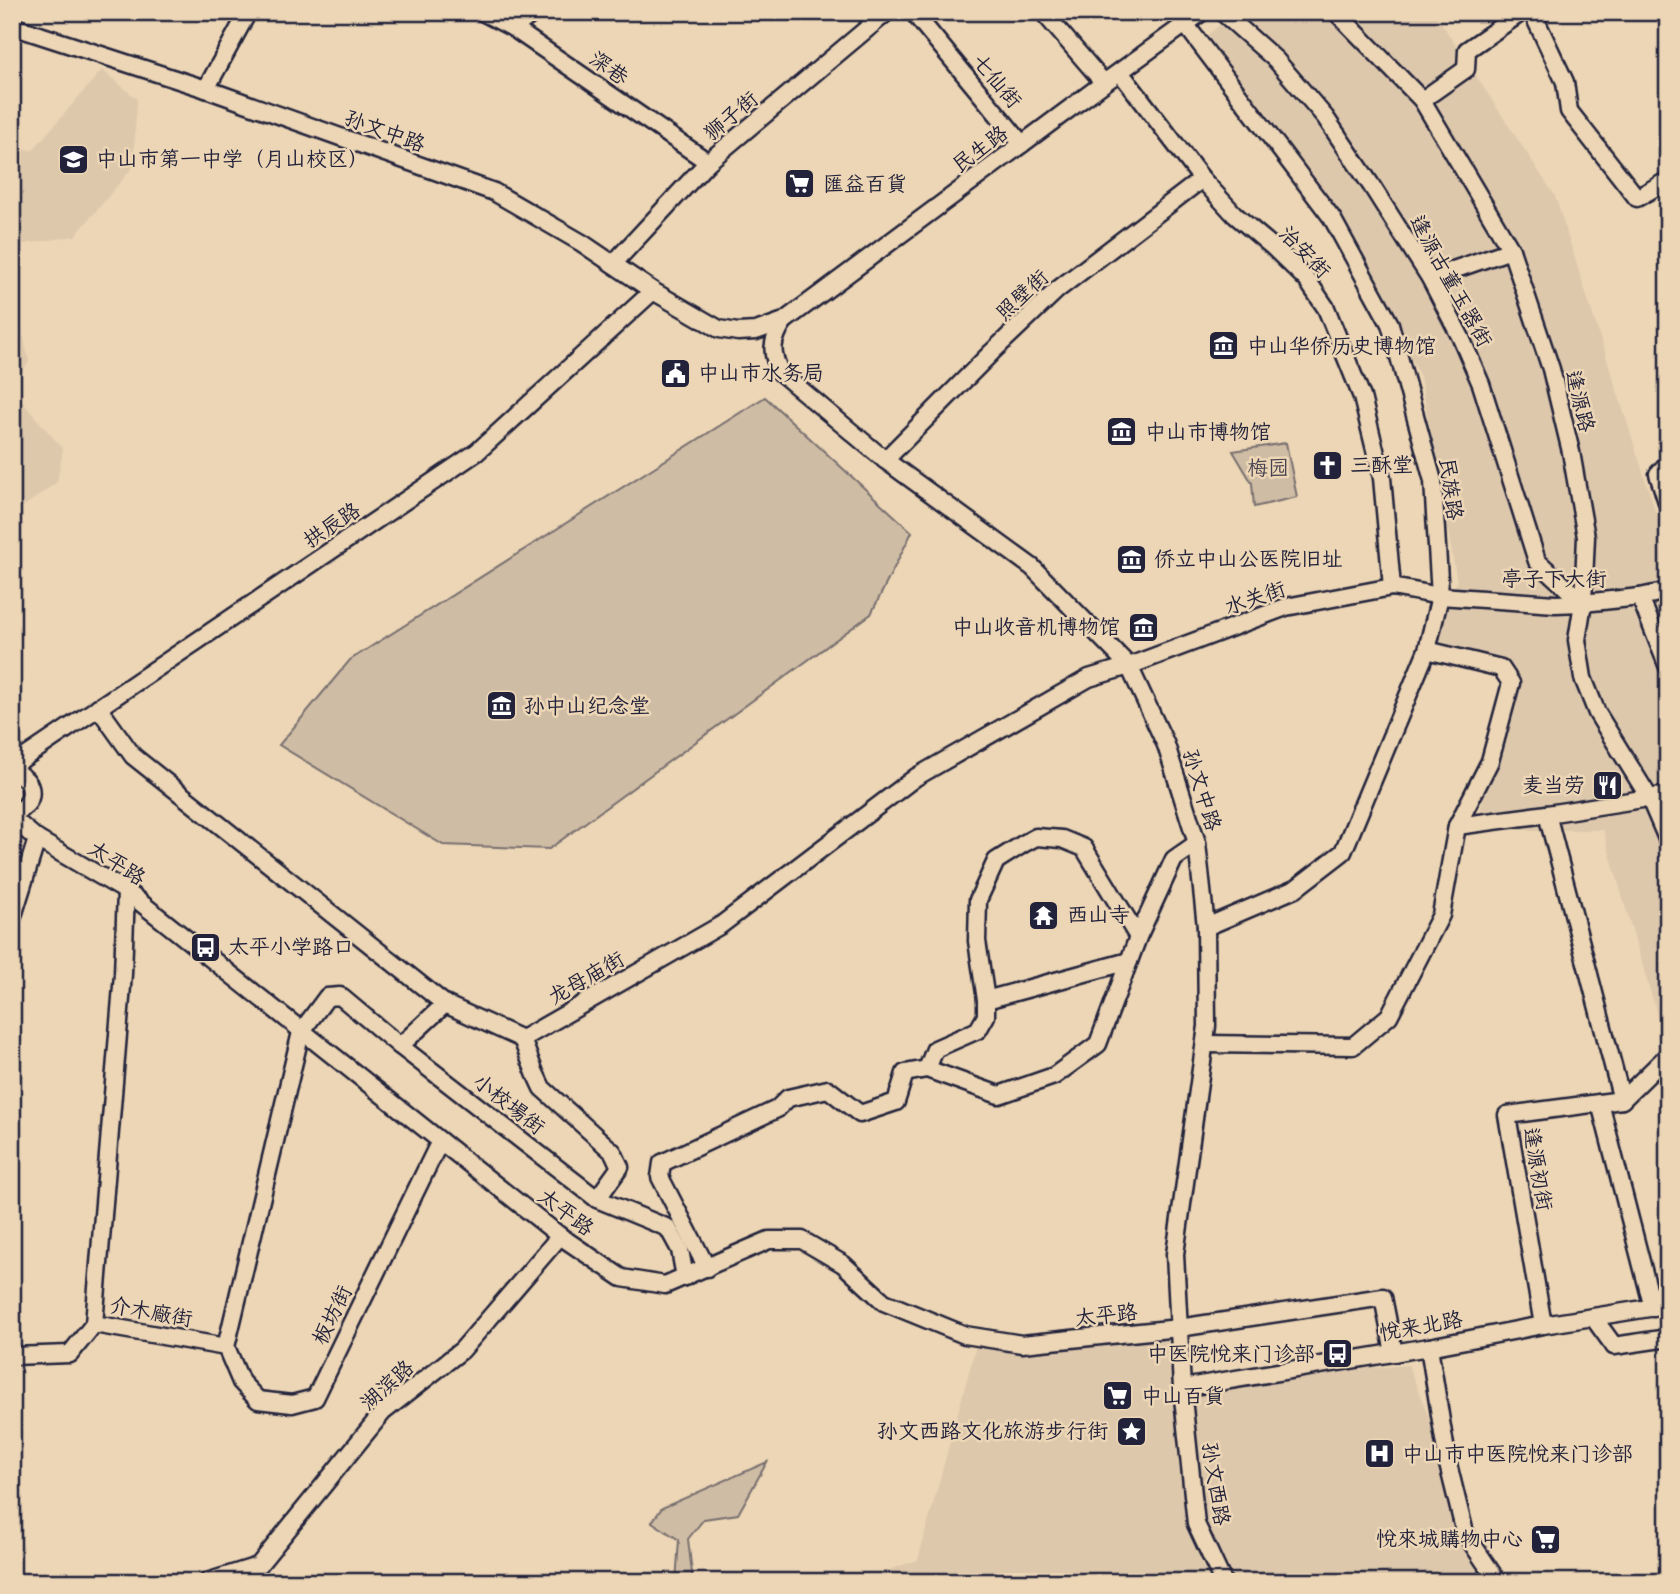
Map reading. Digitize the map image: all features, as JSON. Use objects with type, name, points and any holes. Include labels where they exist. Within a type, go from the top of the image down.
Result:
[{"type":"street","points":[[206,89],[248,12]]},
{"type":"street","name":"深巷","points":[[482,12],[513,28],[708,162]]},
{"type":"street","points":[[513,28],[534,12]]},
{"type":"street","name":"狮子街","points":[[613,264],[708,162],[887,12]]},
{"type":"street","name":"七仙街","points":[[913,12],[1022,144]]},
{"type":"street","points":[[1043,12],[1104,83]]},
{"type":"street","name":"民生路","points":[[719,329],[756,331],[783,321],[1120,72],[1180,18],[1202,12]]},
{"type":"street","name":"逢源古董玉器街","points":[[1222,12],[1276,60],[1325,117],[1430,278],[1481,384],[1537,561],[1583,603]]},
{"type":"street","name":"逢源路","points":[[1336,12],[1422,100],[1511,250],[1551,369],[1571,452],[1586,537],[1583,603],[1577,640],[1583,678],[1597,713],[1650,799],[1668,841]]},
{"type":"street","points":[[1422,100],[1466,68],[1467,50],[1521,12]]},
{"type":"street","points":[[1532,12],[1565,82],[1569,111],[1637,198],[1667,182]]},
{"type":"street","name":"民族路","points":[[1180,18],[1332,218],[1390,324],[1433,481],[1440,596],[1427,650],[1343,852],[1295,889],[1206,927]]},
{"type":"street","name":"孙文中路","points":[[12,26],[206,89],[494,192],[582,243],[653,291],[719,329]]},
{"type":"street","name":"治安街","points":[[1120,72],[1202,178],[1235,215],[1307,280],[1326,308],[1362,397],[1382,478],[1392,587]]},
{"type":"street","name":"照壁街","points":[[885,460],[1057,290],[1202,178]]},
{"type":"street","points":[[1430,278],[1511,250]]},
{"type":"street","name":"拱辰路","points":[[16,771],[31,753],[477,452],[653,291]]},
{"type":"street","name":"孙文中路","points":[[783,321],[777,332],[772,354],[781,373],[885,460],[1032,567],[1129,666],[1166,745],[1197,843],[1206,927],[1207,1027],[1175,1254],[1182,1388]]},
{"type":"street","points":[[1668,463],[1658,474],[1668,505]]},
{"type":"street","name":"水关街","points":[[1129,666],[1286,607],[1392,587],[1440,596]]},
{"type":"street","name":"亭子下大街","points":[[1440,596],[1555,604],[1640,597],[1668,591]]},
{"type":"street","points":[[1640,597],[1668,667]]},
{"type":"street","points":[[1205,1044],[1353,1046],[1390,1016],[1441,915],[1457,826],[1490,761],[1511,683],[1501,668],[1427,650]]},
{"type":"street","name":"龙母庙街","points":[[522,1039],[721,925],[916,777],[1089,678],[1129,666]]},
{"type":"street","points":[[98,707],[133,756],[445,1004],[522,1039],[542,1088],[613,1152],[621,1167],[597,1199]]},
{"type":"street","points":[[12,919],[35,837],[29,801],[30,787],[16,771]]},
{"type":"street","points":[[1457,826],[1668,795]]},
{"type":"street","points":[[12,813],[19,811],[29,801]]},
{"type":"street","points":[[1547,814],[1622,1100],[1668,1055]]},
{"type":"street","name":"太平路","points":[[12,818],[35,837],[126,891],[560,1236],[622,1278],[665,1285],[769,1240],[803,1240],[843,1264],[884,1302],[965,1335],[1023,1344],[1179,1328],[1384,1297],[1394,1353]]},
{"type":"street","points":[[927,1069],[935,1049],[978,1030],[986,1016],[977,941],[978,900],[996,861],[1036,837],[1062,839],[1084,848],[1138,937]]},
{"type":"street","points":[[706,1268],[660,1177],[662,1163],[777,1109],[788,1098],[828,1089],[860,1114],[896,1102],[905,1073],[927,1069],[999,1095],[1054,1076],[1098,1044],[1138,937],[1174,859],[1197,843]]},
{"type":"street","name":"介木廠街","points":[[126,891],[123,974],[94,1324],[226,1347]]},
{"type":"street","points":[[986,1000],[1129,961]]},
{"type":"street","name":"小校場街","points":[[301,1031],[327,997],[340,996],[597,1199],[668,1228],[680,1251],[685,1277]]},
{"type":"street","points":[[400,1046],[445,1004]]},
{"type":"street","points":[[226,1347],[301,1031]]},
{"type":"street","name":"逢源初街","points":[[1543,1325],[1507,1115],[1622,1100]]},
{"type":"street","points":[[1600,1103],[1660,1307]]},
{"type":"street","name":"板坊街","points":[[226,1347],[241,1382],[258,1400],[292,1404],[315,1398],[440,1141]]},
{"type":"street","name":"湖滨路","points":[[206,1582],[258,1566],[383,1412],[462,1350],[560,1236]]},
{"type":"street","name":"悦来北路","points":[[1182,1388],[1660,1307]]},
{"type":"street","points":[[1593,1317],[1614,1346],[1668,1338]]},
{"type":"street","points":[[12,1356],[70,1354],[94,1324]]},
{"type":"street","points":[[1429,1347],[1448,1464],[1465,1533],[1498,1582]]},
{"type":"street","name":"孙文西路","points":[[1182,1388],[1196,1524],[1223,1582]]},
{"type":"shaded area","points":[[1236,12],[1434,12],[1555,196],[1668,551],[1668,1052],[1603,830],[1499,830],[1480,810],[1519,673],[1437,640],[1457,581],[1420,376],[1340,220],[1205,37]]},
{"type":"shaded area","name":"中山市第一中学（月山校区）","points":[[102,70],[137,99],[133,167],[75,236],[12,246],[12,148],[33,150]]},
{"type":"shaded area","points":[[12,283],[29,362],[12,385]]},
{"type":"shaded area","points":[[12,390],[63,449],[57,482],[12,515]]},
{"type":"shaded area","name":"孙文西路文化旅游步行街","points":[[980,1331],[1055,1341],[1171,1331],[1194,1394],[1295,1375],[1408,1365],[1475,1533],[1509,1582],[852,1582],[918,1560]]},
{"type":"green space","points":[[765,397],[912,532],[871,614],[549,849],[443,845],[279,745],[350,660]]},
{"type":"green space","name":"梅园","points":[[1286,443],[1297,497],[1254,507],[1252,483],[1233,451]]},
{"type":"green space","points":[[767,1462],[738,1514],[704,1519],[688,1539],[693,1582],[676,1582],[679,1540],[652,1522],[662,1508]]},
{"type":"place","name":"中山市第一中学（月山校区）","points":[[73,159]]},
{"type":"place","name":"匯益百貨","points":[[800,184]]},
{"type":"place","name":"中山华侨历史博物馆","points":[[1224,346]]},
{"type":"place","name":"中山市水务局","points":[[675,373]]},
{"type":"place","name":"中山市博物馆","points":[[1122,432]]},
{"type":"place","name":"三酥堂","points":[[1327,465]]},
{"type":"place","name":"侨立中山公医院旧址","points":[[1131,559]]},
{"type":"place","name":"中山收音机博物馆","points":[[1143,627]]},
{"type":"place","name":"孙中山纪念堂","points":[[501,706]]},
{"type":"place","name":"麦当劳","points":[[1608,785]]},
{"type":"place","name":"西山寺","points":[[1044,915]]},
{"type":"place","name":"太平小学路口","points":[[205,947]]},
{"type":"place","name":"中医院悦来门诊部","points":[[1338,1354]]},
{"type":"place","name":"中山百貨","points":[[1118,1396]]},
{"type":"place","name":"孙文西路文化旅游步行街","points":[[1131,1431]]},
{"type":"place","name":"中山市中医院悦来门诊部","points":[[1379,1454]]},
{"type":"place","name":"悅來城購物中心","points":[[1546,1539]]}]
